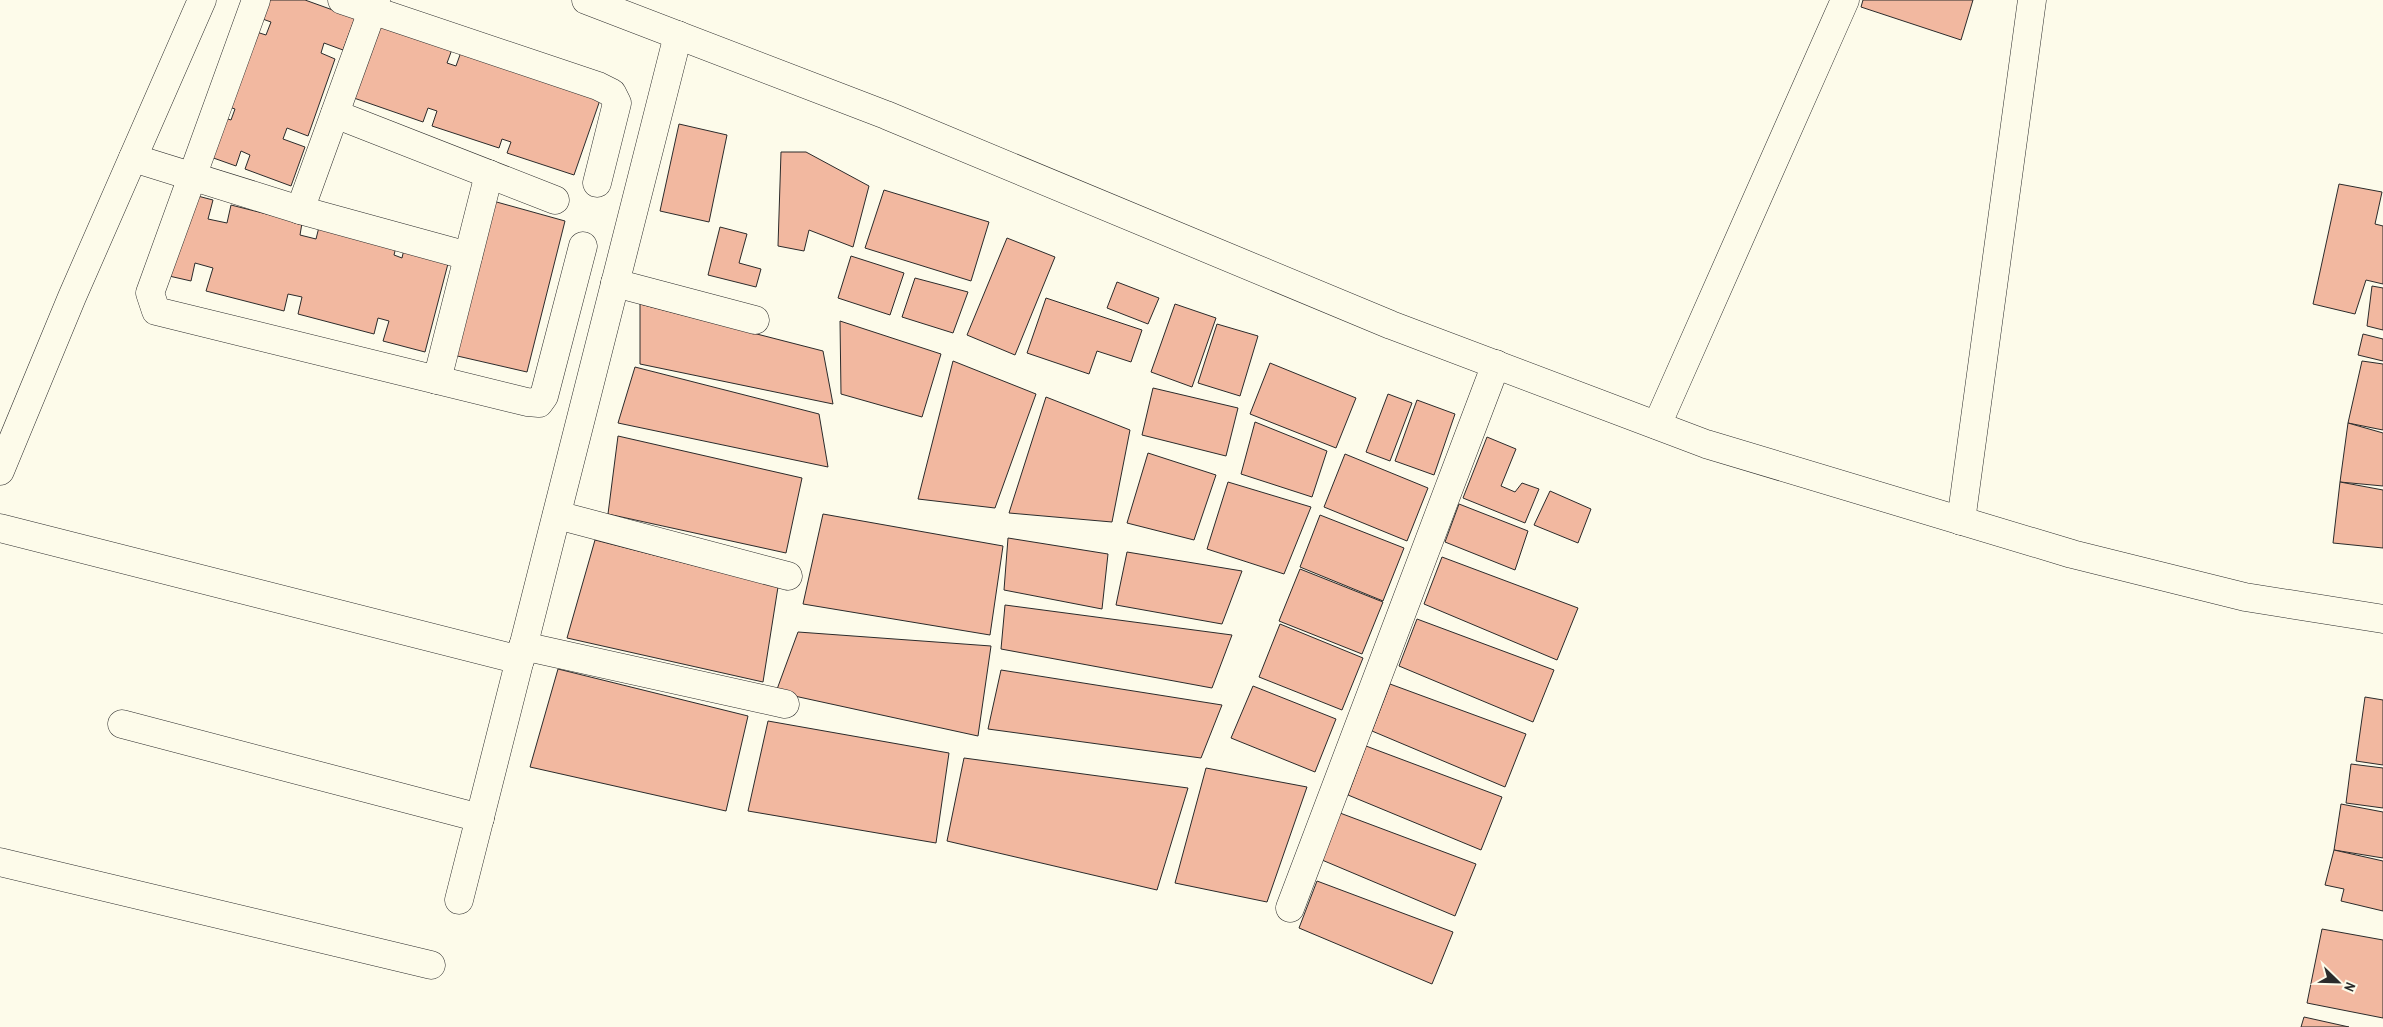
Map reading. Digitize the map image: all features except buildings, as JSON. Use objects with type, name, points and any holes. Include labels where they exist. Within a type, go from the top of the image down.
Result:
[{"type":"street","points":[[0,471],[202,0]]},
{"type":"street","points":[[256,0],[150,293],[156,310],[437,380],[539,403],[544,396],[583,246]]},
{"type":"street","points":[[342,0],[374,5],[598,86],[612,93],[617,103],[597,183]]},
{"type":"street","points":[[586,0],[886,115],[1391,325],[1706,444],[2072,554],[2245,596],[2383,619]]},
{"type":"street","points":[[1656,425],[1845,0]]},
{"type":"street","points":[[1961,521],[2032,0]]},
{"type":"street","points":[[300,210],[374,5]]},
{"type":"street","points":[[459,900],[678,35]]},
{"type":"street","points":[[335,114],[555,200]]},
{"type":"street","points":[[133,158],[300,210],[468,256]]},
{"type":"street","points":[[437,380],[489,174]]},
{"type":"street","points":[[615,283],[755,320]]},
{"type":"street","points":[[1290,908],[1496,364]]},
{"type":"street","points":[[556,515],[788,576]]},
{"type":"street","points":[[0,528],[522,653],[785,704]]},
{"type":"street","points":[[122,724],[480,818]]},
{"type":"street","points":[[0,862],[431,965]]}]
